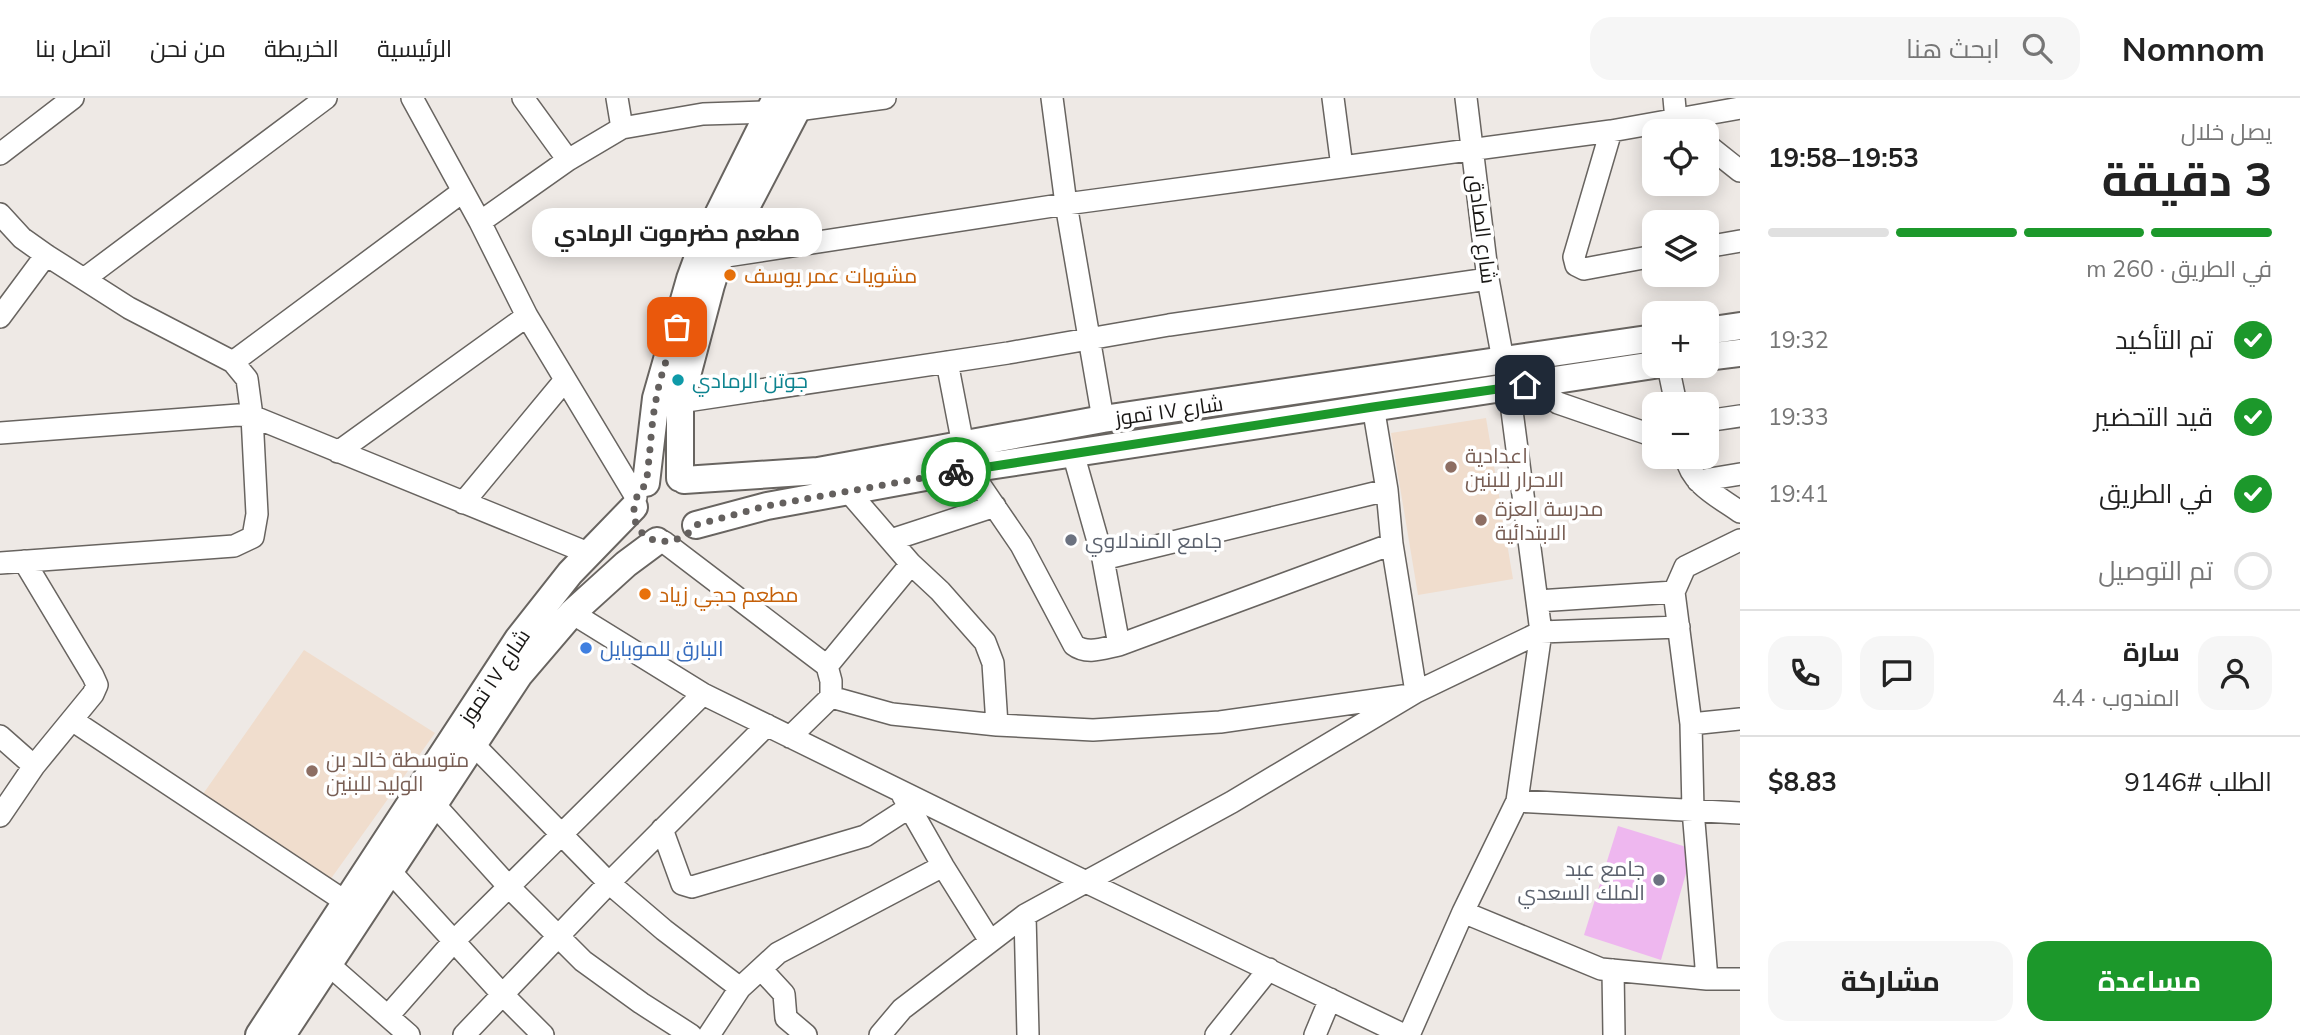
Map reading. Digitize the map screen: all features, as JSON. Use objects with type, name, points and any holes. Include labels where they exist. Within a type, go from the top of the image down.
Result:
[{"type":"main road","points":[[682,479],[680,402],[711,285],[720,257],[786,104]]},
{"type":"main road","points":[[638,496],[656,477],[682,479],[698,495],[700,515],[696,525],[682,538],[660,541],[642,531],[634,516],[656,398],[701,249],[786,104]]},
{"type":"main road","points":[[1719,329],[1740,326]]},
{"type":"main road","name":"شارع ١٧ تموز","points":[[696,525],[766,506],[848,491],[1103,419],[1642,340]]},
{"type":"main road","points":[[1719,355],[1740,353]]},
{"type":"main road","name":"شارع ١٧ تموز","points":[[682,479],[818,471],[966,457],[1073,453],[1642,367]]},
{"type":"main road","name":"شارع ١٧ تموز","points":[[259,1035],[518,639],[553,593],[638,496]]},
{"type":"main road","name":"شارع ١٧ تموز","points":[[282,1035],[519,675],[572,613],[626,564],[660,541]]},
{"type":"street","points":[[0,154],[73,98]]},
{"type":"street","points":[[84,278],[327,98]]},
{"type":"street","points":[[412,98],[480,222],[527,316],[638,496]]},
{"type":"street","points":[[523,98],[568,160]]},
{"type":"street","points":[[617,98],[622,128]]},
{"type":"street","points":[[480,222],[568,160],[622,128],[703,114],[786,104],[885,98]]},
{"type":"street","points":[[1052,98],[1066,204],[1103,419]]},
{"type":"street","points":[[1334,98],[1342,167]]},
{"type":"street","name":"شارع الصادق","points":[[1466,98],[1488,279],[1503,360]]},
{"type":"street","points":[[1674,98],[1681,119]]},
{"type":"street","points":[[1705,119],[1740,108]]},
{"type":"street","points":[[720,257],[1066,204],[1642,129]]},
{"type":"street","points":[[1611,131],[1574,257],[1576,265],[1584,269],[1642,259]]},
{"type":"street","points":[[1719,154],[1740,171]]},
{"type":"street","points":[[233,362],[463,192]]},
{"type":"street","points":[[0,214],[22,238],[129,308],[233,362],[247,379],[253,416],[257,514],[253,537],[234,546],[0,563]]},
{"type":"street","points":[[1719,245],[1740,241]]},
{"type":"street","points":[[0,317],[46,255]]},
{"type":"street","points":[[680,402],[1169,325],[1488,279]]},
{"type":"street","points":[[338,452],[527,316]]},
{"type":"street","points":[[947,362],[966,457],[1027,555],[1074,645],[1080,650],[1090,651],[1118,645],[1392,544]]},
{"type":"street","points":[[463,503],[565,380]]},
{"type":"street","points":[[1540,383],[1558,403],[1642,432]]},
{"type":"street","points":[[572,613],[703,694],[905,799],[1406,1035],[1517,801],[1542,632],[1509,388]]},
{"type":"street","points":[[1373,407],[1414,694]]},
{"type":"street","points":[[0,433],[253,416],[588,554]]},
{"type":"street","points":[[1719,419],[1740,416]]},
{"type":"street","points":[[1073,453],[1102,559],[1118,645]]},
{"type":"street","points":[[1689,469],[1698,481],[1740,512]]},
{"type":"street","points":[[1698,481],[1740,474]]},
{"type":"street","points":[[848,491],[911,564],[940,591],[985,642],[993,663],[997,725]]},
{"type":"street","points":[[1102,559],[1387,491]]},
{"type":"street","points":[[891,540],[995,506]]},
{"type":"street","points":[[1707,979],[1693,810],[1691,724],[1674,592],[1685,567],[1740,540]]},
{"type":"street","points":[[660,541],[827,666],[831,696],[790,737]]},
{"type":"street","points":[[0,816],[34,766],[93,694],[97,685],[24,561]]},
{"type":"street","points":[[827,666],[911,564]]},
{"type":"street","points":[[1538,601],[1674,592]]},
{"type":"street","points":[[880,1035],[902,1009],[1025,915],[1232,802],[1414,694],[1542,632],[1679,627]]},
{"type":"street","points":[[388,1016],[454,941],[703,694]]},
{"type":"street","points":[[831,696],[892,713],[997,725],[1093,730],[1220,722],[1414,694]]},
{"type":"street","points":[[1691,724],[1740,719]]},
{"type":"street","points":[[72,720],[346,902]]},
{"type":"street","points":[[464,1035],[608,883],[767,725]]},
{"type":"street","points":[[0,736],[34,766]]},
{"type":"street","points":[[472,743],[608,883],[740,988]]},
{"type":"street","points":[[662,830],[682,884],[692,887],[864,836],[905,799]]},
{"type":"street","points":[[905,799],[990,941]]},
{"type":"street","points":[[1517,801],[1740,813]]},
{"type":"street","points":[[433,803],[509,887],[583,961],[691,1035]]},
{"type":"street","points":[[709,1035],[740,988],[778,953],[943,866]]},
{"type":"street","points":[[389,870],[543,1035]]},
{"type":"street","points":[[1463,912],[1601,969],[1707,979],[1740,979]]},
{"type":"street","points":[[1025,915],[1028,1035]]},
{"type":"street","points":[[328,964],[409,1035]]},
{"type":"street","points":[[761,969],[784,994],[786,1018],[806,1035]]},
{"type":"street","points":[[1216,1035],[1269,969]]},
{"type":"street","points":[[1613,970],[1614,1035]]},
{"type":"street","points":[[1315,1035],[1330,999]]},
{"type":"shaded area","points":[[1486,418],[1513,579],[1418,595],[1391,433]]},
{"type":"shaded area","points":[[304,650],[435,733],[330,880],[203,794]]},
{"type":"building","points":[[1618,826],[1693,849],[1661,960],[1584,935]]},
{"type":"way so far","points":[[677,327],[656,398],[646,483],[640,489],[634,507],[637,524],[649,537],[657,541],[673,542],[690,533],[696,525],[766,506],[956,472]]},
{"type":"place","name":"مشويات عمر يوسف","points":[[730,275]]},
{"type":"place","name":"مطعم حضرموت الرمادي","points":[[677,327]]},
{"type":"place","name":"جوتن الرمادي","points":[[678,380]]},
{"type":"place","name":"اعدادية الاحرار للبنين","points":[[1451,467]]},
{"type":"place","name":"مدرسة العزة الابتدائية","points":[[1481,520]]},
{"type":"place","name":"جامع المندلاوي","points":[[1071,540]]},
{"type":"place","name":"مطعم حجي زياد","points":[[645,594]]},
{"type":"place","name":"البارق للموبايل","points":[[586,648]]},
{"type":"place","name":"متوسطة خالد بن الوليد للبنين","points":[[312,771]]},
{"type":"place","name":"جامع عبد الملك السعدي","points":[[1659,880]]},
{"type":"route","points":[[956,472],[1525,385]]}]
